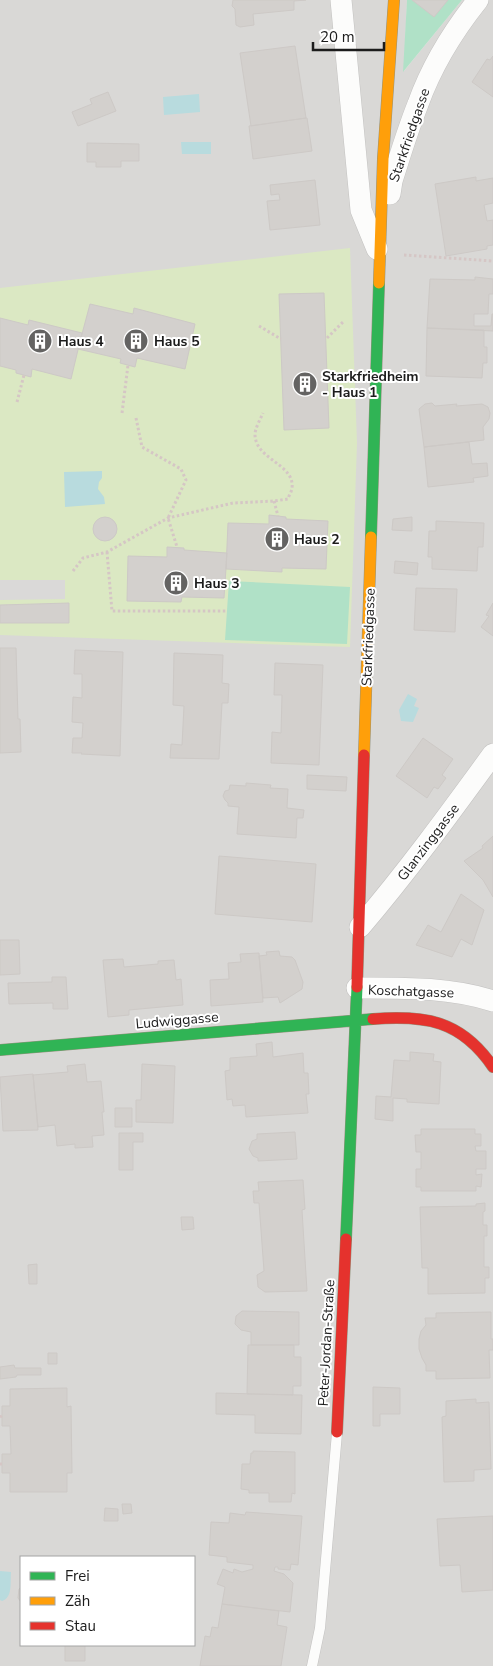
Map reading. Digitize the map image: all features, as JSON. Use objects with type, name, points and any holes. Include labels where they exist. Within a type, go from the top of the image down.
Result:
[{"type":"street","name":"Starkfriedgasse","points":[[341,0],[362,210],[379,254]]},
{"type":"street","name":"Starkfriedgasse","points":[[356,1020],[379,254],[386,97],[394,0]]},
{"type":"street","name":"Starkfriedgasse","points":[[379,254],[392,181],[418,102],[438,61],[464,17],[478,0]]},
{"type":"street","name":"Glanzinggasse","points":[[360,927],[388,895],[440,828],[493,754]]},
{"type":"street","name":"Koschatgasse","points":[[358,988],[449,990],[493,1001]]},
{"type":"street","name":"Ludwiggasse","points":[[0,1050],[412,1017],[439,1023],[460,1032],[477,1046],[493,1067]]},
{"type":"street","name":"Peter-Jordan-Straße","points":[[337,1432],[356,1020]]},
{"type":"lane","name":"Peter-Jordan-Straße","points":[[312,1666],[320,1628],[337,1432]]},
{"type":"path","points":[[379,254],[493,261]]},
{"type":"path","points":[[327,338],[344,321]]},
{"type":"path","points":[[259,326],[281,339]]},
{"type":"path","points":[[122,413],[128,365]]},
{"type":"path","points":[[17,402],[24,375]]},
{"type":"path","points":[[73,571],[83,558],[107,552],[168,518],[233,503],[274,501],[288,498],[292,488],[291,477],[284,468],[275,463],[259,447],[255,436],[263,413]]},
{"type":"path","points":[[136,418],[142,447],[181,469],[186,480],[168,518],[177,547]]},
{"type":"path","points":[[274,501],[278,516]]},
{"type":"path","points":[[107,552],[112,611],[226,611]]},
{"type":"shaded area","points":[[0,0],[407,0],[404,71],[462,0],[493,0],[493,1666],[0,1666]]},
{"type":"shaded area","points":[[0,580],[65,580],[65,599],[0,600]]},
{"type":"green space","points":[[407,0],[462,0],[403,72]]},
{"type":"green space","points":[[350,248],[357,443],[350,647],[0,635],[0,288]]},
{"type":"green space","points":[[229,581],[350,587],[347,644],[225,640]]},
{"type":"water","points":[[199,94],[200,112],[164,115],[163,97]]},
{"type":"water","points":[[181,142],[211,142],[211,154],[182,154]]},
{"type":"water","points":[[102,471],[102,478],[98,489],[104,497],[105,504],[65,507],[64,472]]},
{"type":"water","points":[[408,694],[417,699],[414,706],[419,708],[413,722],[401,721],[399,710]]},
{"type":"water","points":[[0,1571],[11,1572],[11,1585],[8,1597],[2,1601],[0,1600]]},
{"type":"building","points":[[233,0],[306,0],[294,1],[294,10],[253,14],[254,25],[240,27],[236,25],[235,9],[232,6]]},
{"type":"building","points":[[412,0],[448,0],[434,17]]},
{"type":"building","points":[[295,46],[306,118],[251,126],[240,53]]},
{"type":"building","points":[[493,56],[493,97],[472,82],[487,59],[490,60]]},
{"type":"building","points":[[108,92],[116,111],[78,126],[72,112],[92,104],[90,99]]},
{"type":"building","points":[[307,118],[312,151],[253,159],[249,126]]},
{"type":"building","points":[[87,143],[139,144],[139,161],[121,161],[121,167],[96,167],[96,162],[87,162]]},
{"type":"building","points":[[476,177],[476,181],[493,178],[493,203],[484,205],[487,221],[493,220],[493,245],[487,246],[487,249],[446,256],[435,184]]},
{"type":"building","points":[[315,180],[320,225],[270,230],[267,201],[280,200],[279,194],[271,195],[270,185]]},
{"type":"building","points":[[475,277],[493,279],[493,294],[489,294],[488,314],[474,314],[474,326],[491,326],[493,314],[493,331],[427,328],[430,279],[475,280]]},
{"type":"building","name":"Starkfriedheim - Haus 1","points":[[324,293],[329,428],[284,430],[279,294]]},
{"type":"building","name":"Haus 5","points":[[90,304],[133,314],[134,308],[195,324],[185,369],[137,358],[135,367],[120,363],[121,359],[78,349]]},
{"type":"building","name":"Haus 4","points":[[0,318],[28,325],[29,320],[82,333],[71,379],[32,369],[31,377],[16,373],[16,370],[0,366]]},
{"type":"building","points":[[427,328],[484,330],[484,347],[487,347],[487,363],[483,363],[482,378],[426,376]]},
{"type":"building","points":[[432,403],[435,406],[482,404],[488,407],[490,413],[489,419],[483,427],[484,440],[424,447],[419,409],[425,404]]},
{"type":"building","points":[[469,442],[472,464],[487,463],[488,476],[473,478],[474,482],[428,487],[424,447]]},
{"type":"building","name":"Haus 2","points":[[269,515],[286,517],[286,519],[328,521],[326,569],[282,568],[282,572],[226,569],[228,523],[269,524]]},
{"type":"building","points":[[105,517],[110,518],[116,524],[116,534],[110,540],[105,541],[100,540],[94,534],[93,529],[94,524],[100,518]]},
{"type":"building","points":[[412,517],[412,531],[392,530],[393,519]]},
{"type":"building","points":[[436,521],[484,523],[483,547],[478,547],[477,571],[432,569],[432,557],[428,557],[429,531],[436,531]]},
{"type":"building","name":"Haus 3","points":[[167,547],[227,553],[224,598],[182,597],[181,602],[127,601],[128,556],[167,557]]},
{"type":"building","points":[[395,561],[418,563],[417,575],[394,573]]},
{"type":"building","points":[[416,588],[457,589],[455,632],[414,630]]},
{"type":"building","points":[[69,603],[69,623],[0,623],[0,605]]},
{"type":"building","points":[[493,603],[493,636],[481,627],[489,616],[486,615]]},
{"type":"building","points":[[0,648],[16,648],[21,752],[0,753]]},
{"type":"building","points":[[75,650],[123,652],[120,756],[72,753],[73,738],[82,738],[83,723],[72,722],[73,697],[82,698],[82,674],[74,674]]},
{"type":"building","points":[[174,653],[223,655],[222,683],[229,684],[228,703],[222,703],[219,759],[170,758],[171,744],[182,745],[184,706],[173,705]]},
{"type":"building","points":[[275,663],[323,665],[319,765],[271,763],[272,732],[281,733],[282,695],[274,695]]},
{"type":"building","points":[[423,738],[453,759],[442,775],[446,778],[438,789],[434,787],[427,798],[396,776]]},
{"type":"building","points":[[307,775],[347,777],[346,791],[307,789]]},
{"type":"building","points":[[246,783],[271,785],[270,788],[288,789],[287,808],[304,810],[303,818],[297,818],[296,838],[237,834],[239,807],[228,806],[223,796],[225,791],[229,790],[230,785],[246,786]]},
{"type":"building","points":[[493,836],[493,897],[483,880],[464,861],[483,848],[482,846]]},
{"type":"building","points":[[219,856],[316,864],[312,922],[215,914]]},
{"type":"building","points":[[461,894],[484,910],[472,945],[461,939],[452,957],[416,945],[428,925],[441,932]]},
{"type":"building","points":[[0,940],[19,940],[20,974],[0,975]]},
{"type":"building","points":[[279,951],[280,956],[292,957],[295,960],[303,982],[302,989],[280,1003],[278,997],[263,998],[259,956],[267,955],[266,952]]},
{"type":"building","points":[[259,953],[263,1002],[211,1006],[210,980],[229,979],[228,963],[241,962],[240,954]]},
{"type":"building","points":[[123,959],[124,967],[158,964],[158,961],[174,960],[176,980],[181,979],[183,1005],[129,1010],[129,1015],[108,1017],[103,960]]},
{"type":"building","points":[[52,977],[66,977],[68,1009],[53,1009],[53,1003],[9,1004],[8,983],[52,982]]},
{"type":"building","points":[[272,1042],[273,1057],[303,1053],[304,1073],[308,1073],[309,1094],[306,1094],[308,1113],[246,1117],[245,1105],[233,1106],[232,1099],[227,1100],[225,1071],[230,1070],[230,1058],[257,1056],[256,1044]]},
{"type":"building","points":[[410,1052],[434,1054],[433,1061],[441,1062],[439,1104],[407,1102],[407,1099],[393,1098],[393,1121],[375,1119],[376,1096],[391,1097],[394,1060],[410,1061]]},
{"type":"building","points":[[85,1064],[87,1082],[101,1081],[104,1135],[92,1136],[93,1147],[75,1148],[75,1144],[57,1146],[55,1125],[38,1127],[33,1075],[68,1072],[67,1066]]},
{"type":"building","points":[[142,1064],[175,1066],[173,1123],[136,1122],[136,1100],[141,1100]]},
{"type":"building","points":[[33,1074],[38,1130],[3,1131],[0,1077]]},
{"type":"building","points":[[115,1108],[132,1108],[132,1127],[115,1127]]},
{"type":"building","points":[[421,1129],[475,1129],[475,1134],[481,1134],[481,1146],[475,1146],[476,1151],[486,1151],[486,1169],[476,1169],[476,1175],[482,1174],[481,1187],[476,1186],[476,1191],[421,1191],[421,1187],[416,1187],[416,1169],[421,1169],[421,1152],[416,1152],[415,1135],[421,1135]]},
{"type":"building","points":[[295,1132],[297,1159],[258,1161],[258,1158],[253,1156],[249,1149],[252,1141],[257,1139],[257,1134]]},
{"type":"building","points":[[119,1133],[143,1133],[143,1142],[133,1142],[133,1170],[119,1170]]},
{"type":"building","points":[[303,1180],[305,1209],[302,1210],[307,1291],[265,1292],[258,1287],[257,1275],[264,1271],[259,1203],[254,1203],[253,1191],[259,1191],[258,1182]]},
{"type":"building","points":[[485,1203],[483,1225],[487,1225],[487,1236],[484,1236],[484,1267],[489,1267],[489,1278],[485,1278],[485,1293],[428,1294],[428,1268],[422,1268],[420,1207],[476,1206],[476,1204]]},
{"type":"building","points":[[181,1217],[193,1217],[194,1229],[182,1230]]},
{"type":"building","points":[[37,1264],[37,1284],[29,1284],[28,1265]]},
{"type":"building","points":[[242,1311],[299,1312],[299,1345],[251,1345],[251,1332],[241,1330],[235,1324],[236,1316]]},
{"type":"building","points":[[491,1312],[493,1350],[489,1350],[490,1378],[436,1379],[436,1371],[426,1371],[426,1365],[419,1349],[421,1331],[426,1325],[425,1318],[436,1318],[436,1313]]},
{"type":"building","points":[[248,1345],[294,1345],[294,1357],[301,1357],[301,1386],[293,1386],[293,1395],[247,1394]]},
{"type":"building","points":[[48,1353],[57,1353],[57,1364],[48,1364]]},
{"type":"building","points":[[14,1365],[15,1368],[41,1368],[41,1375],[17,1375],[16,1377],[0,1379],[0,1367]]},
{"type":"building","points":[[373,1387],[400,1388],[400,1414],[380,1414],[380,1426],[373,1426]]},
{"type":"building","points":[[67,1388],[67,1407],[71,1406],[72,1473],[67,1473],[67,1492],[10,1492],[10,1473],[2,1473],[2,1454],[11,1454],[10,1426],[2,1426],[2,1406],[10,1406],[10,1389]]},
{"type":"building","points":[[216,1393],[302,1395],[301,1434],[255,1433],[255,1415],[216,1414]]},
{"type":"building","points":[[476,1399],[476,1403],[489,1402],[491,1469],[474,1470],[474,1481],[444,1482],[442,1417],[446,1416],[446,1401]]},
{"type":"building","points":[[253,1451],[295,1452],[295,1494],[292,1493],[291,1502],[269,1502],[269,1493],[249,1493],[249,1490],[241,1489],[242,1464],[250,1464]]},
{"type":"building","points":[[122,1504],[131,1504],[132,1513],[123,1514]]},
{"type":"building","points":[[105,1508],[118,1509],[118,1521],[104,1521]]},
{"type":"building","points":[[246,1512],[302,1516],[298,1565],[291,1564],[290,1570],[275,1567],[274,1571],[284,1574],[293,1583],[290,1612],[222,1604],[225,1587],[217,1584],[223,1569],[233,1573],[234,1569],[242,1572],[253,1569],[253,1565],[227,1562],[227,1557],[209,1555],[211,1522],[229,1523],[230,1513],[245,1515]]},
{"type":"building","points":[[493,1516],[493,1590],[462,1592],[460,1565],[440,1566],[437,1519]]},
{"type":"building","points":[[20,1588],[20,1601],[18,1598]]},
{"type":"building","points":[[222,1604],[279,1611],[277,1625],[287,1627],[281,1666],[200,1666],[205,1636],[210,1637],[212,1627],[218,1628]]},
{"type":"building","points":[[65,1646],[85,1646],[85,1661],[65,1661]]},
{"type":"traffic: fast","points":[[371,537],[379,283]]},
{"type":"traffic: fast","points":[[346,1239],[357,987]]},
{"type":"traffic: fast","points":[[0,1050],[373,1019]]},
{"type":"traffic: slow","points":[[379,283],[383,159],[394,0]]},
{"type":"traffic: slow","points":[[364,755],[371,537]]},
{"type":"traffic: jam","points":[[357,987],[364,755]]},
{"type":"traffic: jam","points":[[373,1019],[409,1018],[441,1024],[455,1030],[468,1039],[481,1051],[493,1067]]},
{"type":"traffic: jam","points":[[337,1432],[346,1239]]},
{"type":"place","name":"Haus 4","points":[[40,341]]},
{"type":"place","name":"Haus 5","points":[[136,341]]},
{"type":"place","name":"Starkfriedheim - Haus 1","points":[[305,384]]},
{"type":"place","name":"Haus 2","points":[[277,539]]},
{"type":"place","name":"Haus 3","points":[[176,583]]}]
